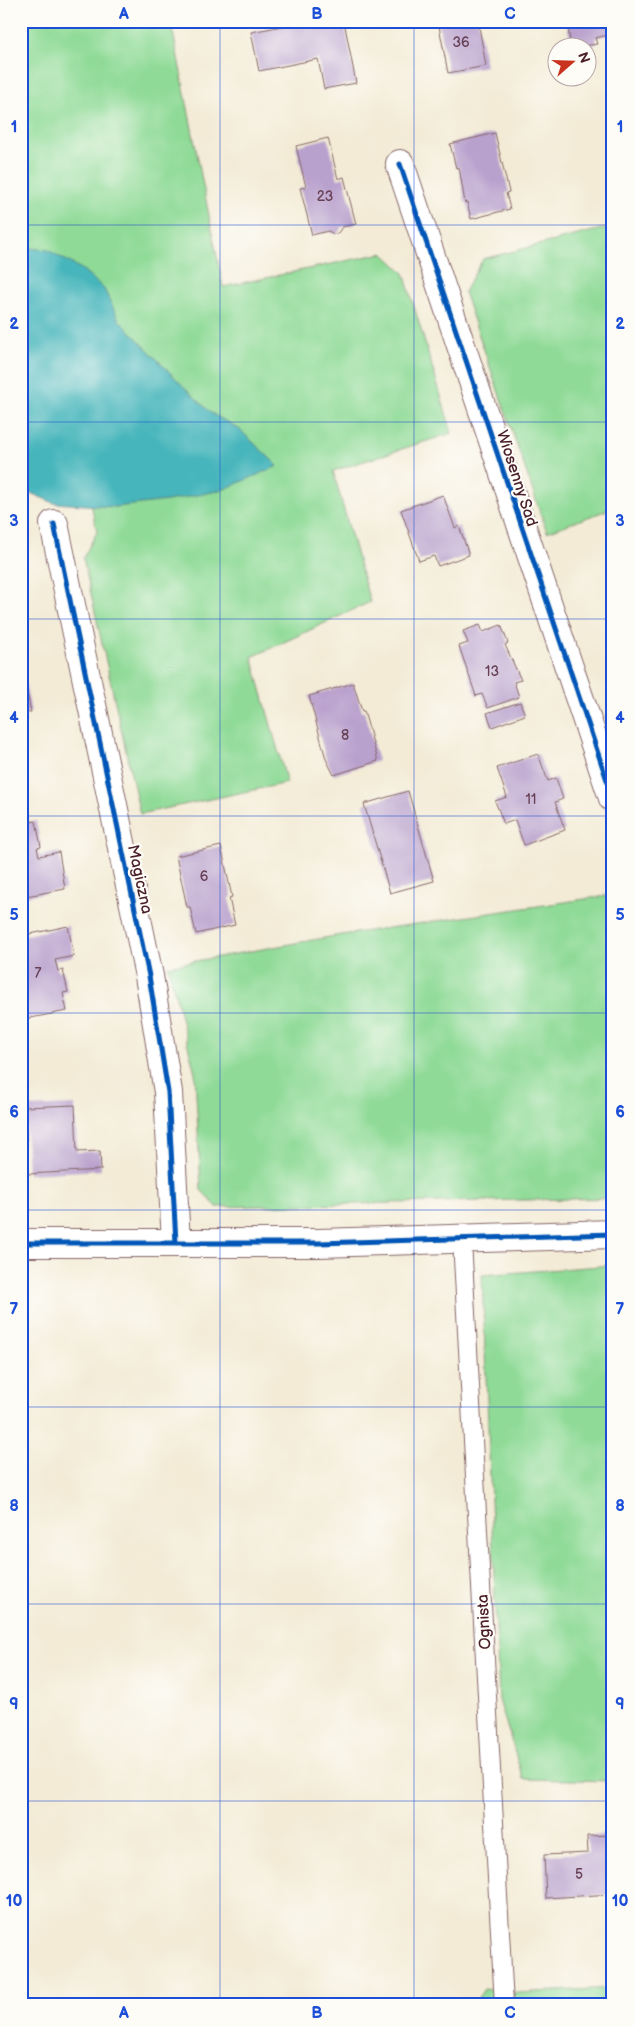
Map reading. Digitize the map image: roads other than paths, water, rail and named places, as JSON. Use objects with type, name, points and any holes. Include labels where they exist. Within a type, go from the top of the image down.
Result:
[{"type":"street","name":"Wiosenny Sad","points":[[400,164],[613,798]]},
{"type":"street","name":"Magiczna","points":[[54,524],[149,976],[168,1092],[176,1243]]},
{"type":"street","points":[[21,1243],[462,1240],[613,1234]]},
{"type":"lane","name":"Ognista","points":[[462,1240],[504,2005]]},
{"type":"water","points":[[21,247],[48,250],[83,270],[104,289],[119,320],[182,385],[211,413],[239,429],[278,466],[222,490],[167,501],[115,507],[54,503],[21,489]]}]
